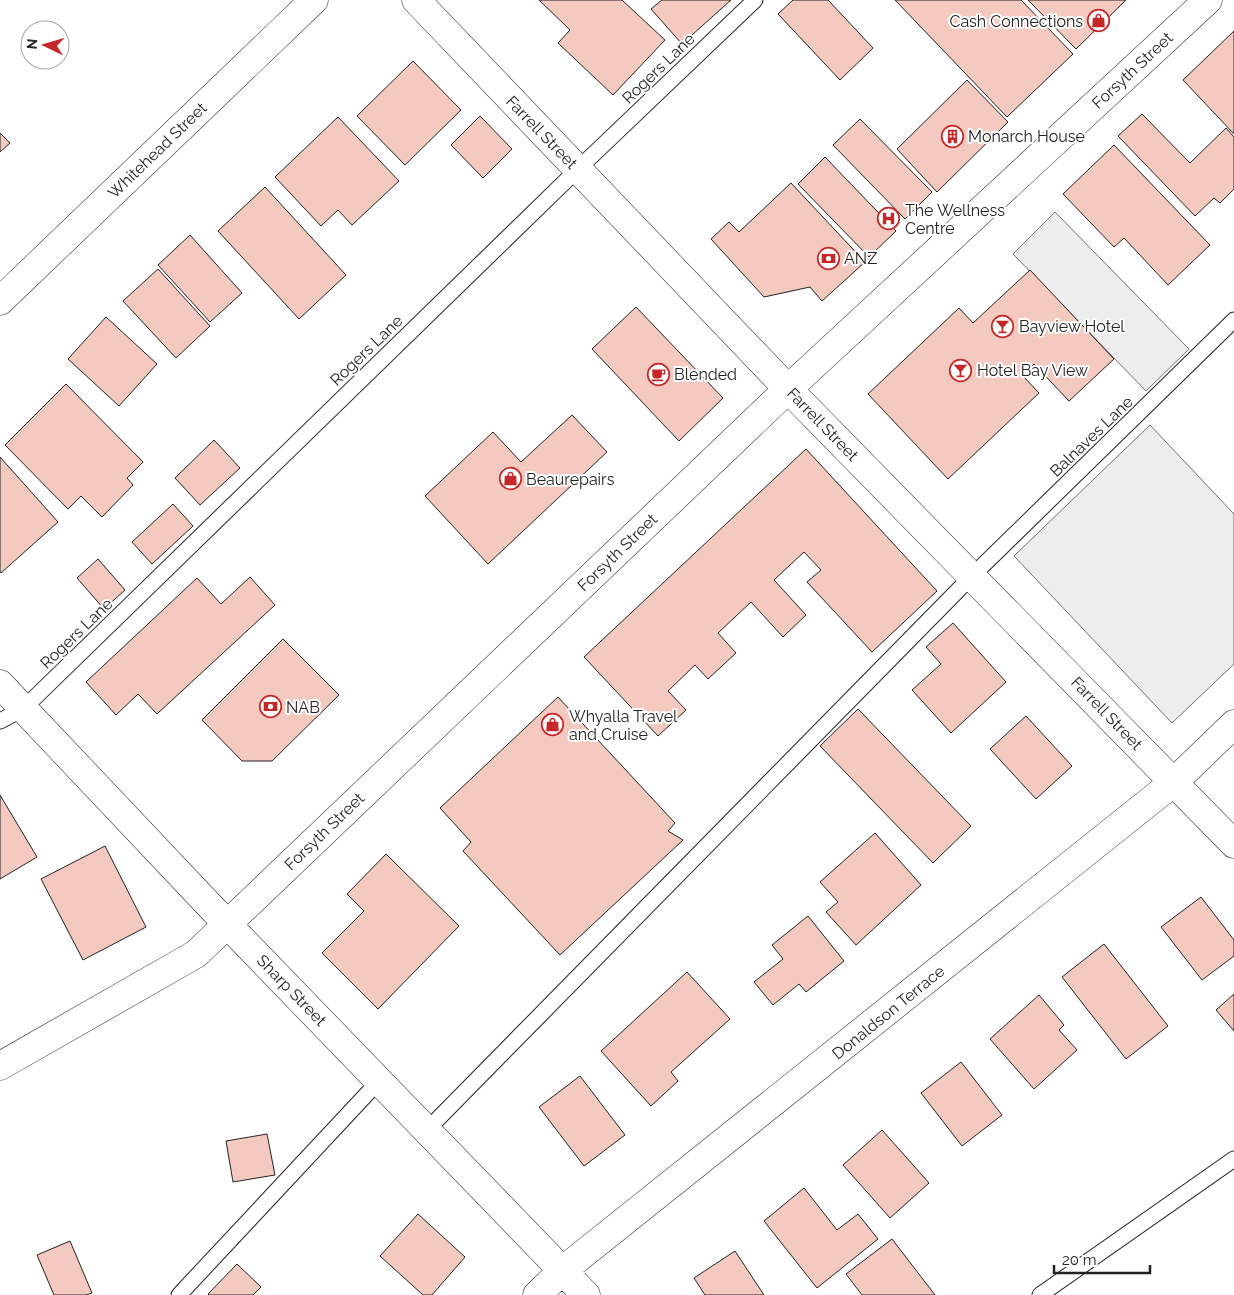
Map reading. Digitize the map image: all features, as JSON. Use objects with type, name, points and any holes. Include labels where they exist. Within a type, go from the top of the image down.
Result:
[{"type":"street","name":"Whitehead Street","points":[[0,301],[314,0]]},
{"type":"street","name":"Farrell Street","points":[[416,0],[788,389],[1234,844]]},
{"type":"street","name":"Forsyth Street","points":[[0,1066],[196,954],[788,389],[1208,0]]},
{"type":"street","name":"Sharp Street","points":[[0,684],[227,924],[586,1295]]},
{"type":"street","name":"Donaldson Terrace","points":[[537,1295],[562,1271],[1174,782],[1234,724]]},
{"type":"lane","name":"Rogers Lane","points":[[0,721],[24,708],[578,169],[755,0]]},
{"type":"lane","name":"Balnaves Lane","points":[[427,1130],[972,576],[1234,320]]},
{"type":"lane","points":[[179,1295],[379,1081]]},
{"type":"lane","points":[[1040,1295],[1234,1160]]},
{"type":"shaded area","points":[[1055,212],[1189,349],[1146,391],[1013,254]]},
{"type":"shaded area","points":[[1150,425],[1234,514],[1234,664],[1172,723],[1014,556]]},
{"type":"building","points":[[539,0],[622,0],[665,40],[613,95],[558,43],[570,30]]},
{"type":"building","points":[[662,0],[731,0],[682,44],[651,9]]},
{"type":"building","points":[[793,0],[828,0],[873,48],[840,80],[778,14]]},
{"type":"building","points":[[895,0],[1021,0],[1073,54],[1007,117]]},
{"type":"building","points":[[1028,0],[1126,0],[1076,49]]},
{"type":"building","points":[[1234,31],[1234,134],[1183,80]]},
{"type":"building","points":[[413,61],[461,110],[405,165],[357,116]]},
{"type":"building","name":"Monarch House","points":[[967,80],[1008,122],[937,192],[897,149]]},
{"type":"building","points":[[1142,114],[1190,163],[1226,128],[1234,137],[1234,189],[1220,203],[1214,198],[1195,216],[1118,136]]},
{"type":"building","points":[[480,116],[512,149],[483,178],[451,145]]},
{"type":"building","points":[[338,117],[399,181],[352,225],[338,210],[321,226],[275,177]]},
{"type":"building","points":[[860,119],[932,192],[905,219],[833,145]]},
{"type":"building","points":[[0,133],[10,143],[0,152]]},
{"type":"building","points":[[1114,145],[1210,245],[1168,285],[1124,238],[1114,247],[1063,194]]},
{"type":"building","points":[[825,157],[896,231],[869,257],[798,184]]},
{"type":"building","points":[[791,183],[865,262],[822,301],[810,287],[764,297],[711,239],[729,222],[739,232]]},
{"type":"building","points":[[265,187],[346,275],[299,319],[218,231]]},
{"type":"building","points":[[190,235],[242,293],[210,322],[158,265]]},
{"type":"building","points":[[158,269],[210,326],[176,358],[123,301]]},
{"type":"building","name":"Hotel Bay View","points":[[1030,270],[1114,359],[1069,401],[1034,364],[1022,375],[1039,393],[948,479],[868,394],[959,308],[973,323]]},
{"type":"building","name":"Blended","points":[[636,307],[723,398],[679,441],[592,349]]},
{"type":"building","points":[[106,317],[157,364],[119,406],[68,359]]},
{"type":"building","points":[[66,384],[143,462],[127,478],[133,485],[102,517],[81,496],[68,509],[5,445]]},
{"type":"building","name":"Beaurepairs","points":[[572,415],[607,452],[488,564],[425,496],[493,432],[521,462]]},
{"type":"building","points":[[214,440],[240,468],[200,505],[175,478]]},
{"type":"building","points":[[806,449],[937,591],[872,652],[807,582],[821,570],[804,552],[774,580],[806,615],[783,637],[751,602],[718,633],[736,653],[708,679],[695,665],[668,691],[686,710],[658,736],[584,657]]},
{"type":"building","points":[[0,457],[58,522],[1,573],[0,571]]},
{"type":"building","points":[[173,504],[193,526],[152,564],[132,542]]},
{"type":"building","points":[[98,559],[125,590],[104,609],[77,578]]},
{"type":"building","points":[[250,577],[275,605],[157,714],[138,694],[116,715],[86,682],[197,578],[221,604]]},
{"type":"building","points":[[953,623],[1006,682],[951,733],[912,690],[941,664],[926,647]]},
{"type":"building","name":"NAB","points":[[283,639],[339,695],[272,761],[242,761],[202,720]]},
{"type":"building","points":[[558,697],[675,823],[668,831],[683,840],[560,955],[463,851],[471,842],[440,808]]},
{"type":"building","points":[[858,709],[971,826],[933,863],[820,746]]},
{"type":"building","points":[[1026,716],[1072,766],[1036,799],[990,749]]},
{"type":"building","points":[[0,795],[37,857],[0,879]]},
{"type":"building","points":[[875,833],[921,885],[856,945],[826,912],[838,902],[820,882]]},
{"type":"building","points":[[105,846],[146,927],[83,960],[41,879]]},
{"type":"building","points":[[386,854],[459,926],[378,1009],[322,953],[364,911],[347,894]]},
{"type":"building","points":[[1201,897],[1234,940],[1234,956],[1202,980],[1161,927]]},
{"type":"building","points":[[808,916],[844,961],[806,992],[799,984],[773,1005],[754,982],[783,959],[772,945]]},
{"type":"building","points":[[1104,944],[1168,1026],[1126,1059],[1062,977]]},
{"type":"building","points":[[687,972],[730,1019],[671,1072],[678,1081],[651,1106],[601,1051]]},
{"type":"building","points":[[1234,994],[1234,1031],[1216,1010]]},
{"type":"building","points":[[1039,995],[1064,1025],[1059,1030],[1077,1050],[1034,1089],[990,1039]]},
{"type":"building","points":[[961,1062],[1002,1115],[962,1146],[921,1093]]},
{"type":"building","points":[[580,1076],[625,1135],[584,1166],[539,1107]]},
{"type":"building","points":[[882,1130],[929,1183],[890,1218],[843,1165]]},
{"type":"building","points":[[267,1134],[275,1175],[233,1182],[226,1141]]},
{"type":"building","points":[[804,1188],[837,1230],[858,1214],[878,1239],[817,1288],[764,1221]]},
{"type":"building","points":[[418,1214],[465,1257],[432,1295],[423,1295],[380,1256]]},
{"type":"building","points":[[892,1239],[935,1295],[862,1295],[846,1274]]},
{"type":"building","points":[[70,1241],[92,1293],[86,1295],[54,1295],[37,1255]]},
{"type":"building","points":[[735,1251],[764,1295],[705,1295],[694,1278]]},
{"type":"building","points":[[237,1264],[261,1287],[253,1295],[209,1295],[208,1294]]},
{"type":"place","name":"Cash Connections","points":[[1099,21]]},
{"type":"place","name":"Monarch House","points":[[952,136]]},
{"type":"place","name":"The Wellness Centre","points":[[889,219]]},
{"type":"place","name":"ANZ","points":[[828,258]]},
{"type":"place","name":"Bayview Hotel","points":[[1003,326]]},
{"type":"place","name":"Hotel Bay View","points":[[961,370]]},
{"type":"place","name":"Blended","points":[[658,374]]},
{"type":"place","name":"Beaurepairs","points":[[510,479]]},
{"type":"place","name":"NAB","points":[[270,707]]},
{"type":"place","name":"Whyalla Travel and Cruise","points":[[553,725]]}]
